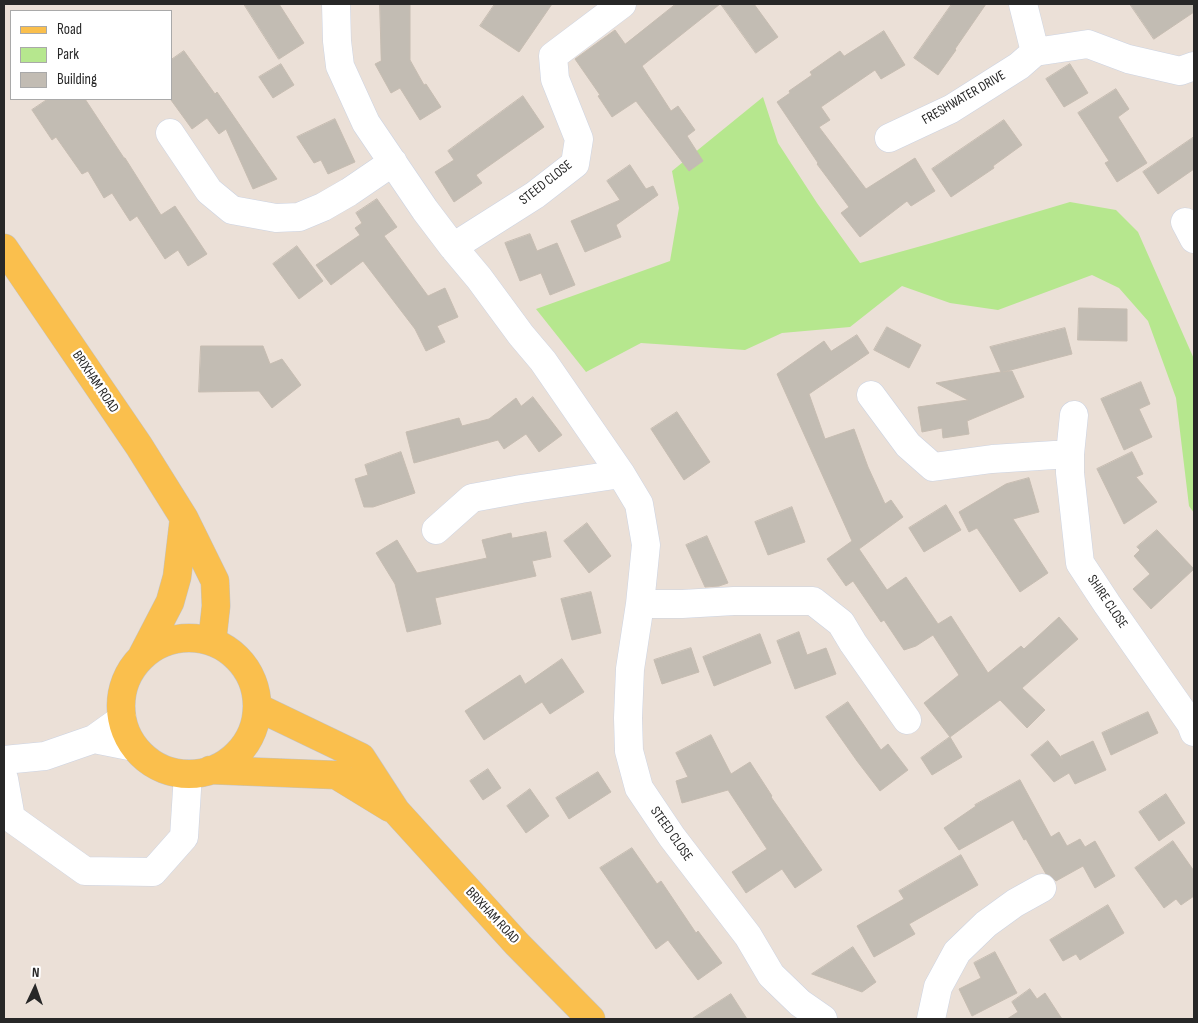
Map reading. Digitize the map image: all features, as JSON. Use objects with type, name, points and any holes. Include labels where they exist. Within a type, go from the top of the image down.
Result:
[{"type":"main road","name":"BRIXHAM ROAD","points":[[4,248],[139,446],[184,518],[215,581],[216,606],[212,642]]},
{"type":"main road","name":"BRIXHAM ROAD","points":[[184,518],[177,577],[170,602],[142,656],[131,670],[124,685],[120,702],[124,730],[134,747],[155,765],[168,771],[336,775],[396,811]]},
{"type":"main road","name":"BRIXHAM ROAD","points":[[142,656],[168,642],[182,638],[198,639],[212,642],[225,648],[245,667],[254,686],[257,707],[254,724],[248,739],[238,753],[225,763],[199,772]]},
{"type":"main road","name":"BRIXHAM ROAD","points":[[257,707],[361,757],[396,811],[517,944],[591,1019]]},
{"type":"street","name":"STEED CLOSE","points":[[336,4],[336,41],[340,66],[366,123],[425,210],[543,361],[621,474],[639,504],[646,545],[640,604],[630,669],[628,718],[629,751],[639,788],[672,836],[748,936],[771,974],[800,1003],[823,1019]]},
{"type":"street","name":"STEED CLOSE","points":[[453,247],[535,195],[575,164],[579,139],[554,79],[553,56],[622,4]]},
{"type":"street","points":[[1023,4],[1035,52],[1088,44],[1128,59],[1180,71],[1194,66]]},
{"type":"street","name":"FRESHWATER DRIVE","points":[[889,138],[951,109],[1019,66],[1035,52]]},
{"type":"street","points":[[170,134],[209,191],[232,210],[276,218],[299,217],[323,207],[393,162]]},
{"type":"street","points":[[871,396],[908,445],[933,468],[992,459],[1070,454]]},
{"type":"street","name":"SHIRE CLOSE","points":[[1074,415],[1070,473],[1080,563],[1191,724],[1194,732]]},
{"type":"street","points":[[436,530],[472,498],[621,474]]},
{"type":"street","points":[[640,604],[813,601],[841,623],[907,720]]},
{"type":"street","points":[[4,760],[45,756],[94,739],[122,718]]},
{"type":"street","points":[[94,739],[134,747]]},
{"type":"street","points":[[4,778],[11,818],[85,871],[153,872],[184,837],[199,772]]},
{"type":"street","points":[[931,1019],[938,987],[957,952],[986,924],[1015,903],[1042,888]]},
{"type":"green space","points":[[763,97],[778,143],[817,203],[860,263],[1070,202],[1116,210],[1138,232],[1194,359],[1194,513],[1189,506],[1176,398],[1148,321],[1119,288],[1092,275],[998,310],[950,303],[902,286],[850,327],[782,333],[745,350],[641,343],[586,372],[536,309],[670,261],[679,208],[672,171]]},
{"type":"building","points":[[244,4],[279,4],[304,43],[279,59]]},
{"type":"building","points":[[380,4],[410,4],[410,60],[424,85],[426,84],[441,107],[420,120],[400,88],[391,93],[375,64],[381,61]]},
{"type":"building","points":[[495,4],[552,4],[519,52],[480,26]]},
{"type":"building","points":[[676,4],[720,4],[642,66],[671,111],[678,106],[695,130],[687,136],[703,161],[689,171],[636,101],[612,117],[598,96],[600,95],[575,59],[615,30],[625,44]]},
{"type":"building","points":[[721,4],[754,4],[778,37],[756,53]]},
{"type":"building","points":[[952,4],[986,4],[938,75],[914,58]]},
{"type":"building","points":[[1130,4],[1194,4],[1194,12],[1154,39]]},
{"type":"building","points":[[884,31],[905,65],[881,79],[875,70],[821,107],[830,120],[819,127],[866,189],[915,158],[935,191],[911,206],[907,201],[860,237],[841,213],[849,207],[817,164],[777,102],[812,75],[810,72],[840,51],[844,56]]},
{"type":"building","points":[[184,51],[215,94],[217,92],[277,179],[253,189],[226,129],[219,134],[207,118],[192,129],[171,100],[172,59]]},
{"type":"building","points":[[281,64],[294,85],[273,98],[259,77]]},
{"type":"building","points":[[1070,64],[1088,93],[1064,107],[1046,79]]},
{"type":"building","points":[[1116,89],[1129,109],[1118,117],[1147,163],[1117,182],[1105,163],[1109,161],[1078,113]]},
{"type":"building","points":[[523,96],[544,127],[476,175],[482,183],[454,202],[435,172],[454,160],[448,151]]},
{"type":"building","points":[[47,100],[86,100],[161,215],[175,206],[207,254],[188,266],[178,250],[165,259],[137,216],[130,221],[112,193],[104,198],[88,171],[82,174],[56,137],[52,140],[32,110]]},
{"type":"building","points":[[335,119],[355,162],[328,174],[321,160],[314,163],[297,137]]},
{"type":"building","points":[[1004,120],[1022,145],[993,166],[994,168],[951,197],[932,169]]},
{"type":"building","points":[[1194,137],[1194,169],[1158,194],[1143,172]]},
{"type":"building","points":[[630,165],[646,189],[653,186],[658,195],[616,225],[621,237],[585,252],[571,221],[620,200],[607,181]]},
{"type":"building","points":[[377,199],[397,227],[384,236],[428,296],[445,288],[458,317],[437,326],[445,342],[426,351],[415,329],[363,261],[331,285],[316,265],[360,235],[355,228],[362,223],[356,213]]},
{"type":"building","points":[[530,234],[537,251],[557,243],[575,285],[550,295],[541,273],[520,281],[505,243]]},
{"type":"building","points":[[297,246],[323,281],[299,299],[273,264]]},
{"type":"building","points":[[1079,308],[1127,309],[1127,341],[1078,340]]},
{"type":"building","points":[[887,327],[921,345],[909,368],[874,350]]},
{"type":"building","points":[[1065,328],[1072,354],[1003,372],[1012,371],[1024,397],[967,421],[969,434],[943,438],[942,428],[922,432],[918,407],[968,400],[936,383],[1001,372],[990,347]]},
{"type":"building","points":[[857,335],[869,353],[809,394],[825,439],[854,429],[868,467],[885,504],[891,500],[903,517],[859,549],[887,590],[906,577],[938,624],[951,616],[988,673],[1021,646],[1024,649],[1059,617],[1078,639],[1022,688],[1045,710],[1027,728],[1000,700],[950,737],[924,703],[959,675],[933,635],[916,646],[904,650],[884,620],[881,622],[853,581],[846,586],[827,559],[852,541],[777,374],[824,341],[831,351]]},
{"type":"building","points":[[201,346],[263,346],[270,364],[282,359],[301,385],[272,408],[259,391],[199,392]]},
{"type":"building","points":[[1141,382],[1150,404],[1139,409],[1152,437],[1124,450],[1101,399]]},
{"type":"building","points":[[533,397],[562,435],[539,452],[526,434],[504,449],[498,440],[414,463],[406,432],[459,418],[462,426],[489,419],[516,398],[521,406]]},
{"type":"building","points":[[677,412],[710,462],[684,480],[651,429]]},
{"type":"building","points":[[401,452],[415,493],[373,507],[364,507],[355,479],[368,475],[365,465]]},
{"type":"building","points":[[1132,452],[1143,474],[1136,477],[1157,502],[1124,524],[1097,469]]},
{"type":"building","points":[[1029,478],[1039,512],[1013,519],[1048,573],[1020,592],[977,528],[969,532],[959,512],[1006,484]]},
{"type":"building","points":[[946,505],[961,530],[924,552],[909,528]]},
{"type":"building","points":[[792,507],[805,542],[768,555],[755,522]]},
{"type":"building","points":[[587,523],[611,556],[589,573],[564,541]]},
{"type":"building","points":[[1157,530],[1194,569],[1151,609],[1133,589],[1150,574],[1134,556],[1140,550],[1137,547]]},
{"type":"building","points":[[546,532],[551,557],[532,561],[536,576],[435,598],[441,624],[407,632],[395,584],[376,553],[397,540],[417,573],[487,558],[482,540],[511,533],[512,538]]},
{"type":"building","points":[[707,536],[728,583],[705,587],[686,545]]},
{"type":"building","points":[[591,592],[601,633],[572,640],[561,599]]},
{"type":"building","points":[[799,632],[807,655],[826,648],[836,674],[795,689],[777,641]]},
{"type":"building","points":[[760,634],[771,663],[714,686],[703,657]]},
{"type":"building","points":[[691,648],[699,672],[662,684],[654,660]]},
{"type":"building","points":[[562,659],[584,692],[550,714],[542,702],[484,740],[465,711],[520,675],[525,684]]},
{"type":"building","points":[[848,702],[881,750],[888,744],[908,770],[880,791],[826,717]]},
{"type":"building","points":[[1148,712],[1158,733],[1111,755],[1102,733]]},
{"type":"building","points":[[711,735],[731,774],[750,762],[771,797],[822,870],[795,888],[782,869],[746,893],[732,872],[767,849],[728,790],[682,803],[676,781],[688,777],[676,753]]},
{"type":"building","points":[[950,737],[962,757],[932,775],[921,758]]},
{"type":"building","points":[[1048,741],[1063,760],[1061,756],[1093,741],[1106,770],[1075,784],[1069,773],[1054,782],[1031,755]]},
{"type":"building","points":[[488,769],[501,788],[483,800],[470,781]]},
{"type":"building","points":[[598,772],[611,792],[569,819],[556,798]]},
{"type":"building","points":[[1020,780],[1051,837],[1059,832],[1067,846],[1080,839],[1085,847],[1095,841],[1115,876],[1095,888],[1083,866],[1056,881],[1046,874],[1013,820],[959,850],[944,828],[975,805]]},
{"type":"building","points":[[530,789],[549,816],[526,833],[507,806]]},
{"type":"building","points":[[1166,794],[1185,823],[1159,841],[1139,812]]},
{"type":"building","points":[[1173,841],[1194,871],[1194,896],[1181,905],[1176,899],[1164,908],[1135,868]]},
{"type":"building","points":[[632,848],[657,884],[661,881],[696,933],[698,931],[722,963],[698,980],[668,940],[656,949],[600,868]]},
{"type":"building","points":[[961,855],[978,885],[909,924],[915,934],[874,957],[857,926],[904,899],[899,891]]},
{"type":"building","points":[[1108,905],[1124,933],[1080,960],[1076,954],[1063,961],[1050,940]]},
{"type":"building","points":[[853,947],[876,982],[862,992],[812,974]]},
{"type":"building","points":[[995,952],[1017,993],[972,1016],[959,989],[981,978],[974,963]]},
{"type":"building","points":[[1030,989],[1037,999],[1045,993],[1062,1019],[1007,1019],[1018,1012],[1012,1002]]},
{"type":"building","points":[[731,994],[747,1019],[692,1019]]}]
